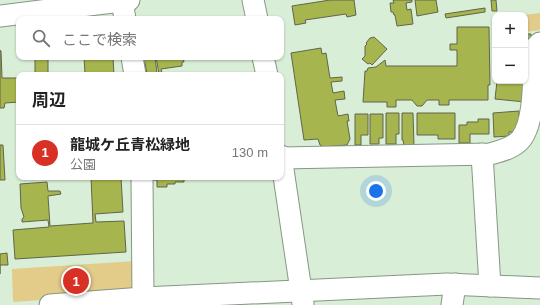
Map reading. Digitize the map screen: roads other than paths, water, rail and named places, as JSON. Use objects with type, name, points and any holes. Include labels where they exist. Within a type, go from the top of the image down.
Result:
[{"type":"street","points":[[254,0],[257,16]]},
{"type":"street","points":[[0,16],[125,7]]},
{"type":"street","points":[[284,157],[490,154],[509,148],[520,140],[528,128],[535,48],[540,43]]},
{"type":"street","points":[[132,60],[134,72]]},
{"type":"street","points":[[264,60],[266,72]]},
{"type":"street","points":[[482,154],[490,286]]},
{"type":"street","points":[[284,177],[302,298]]},
{"type":"street","points":[[142,180],[143,298]]},
{"type":"street","points":[[452,305],[455,284]]},
{"type":"street","points":[[50,305],[143,298],[302,298],[455,284],[540,288]]},
{"type":"place","name":"龍城ケ丘青松緑地","points":[[76,281]]}]
